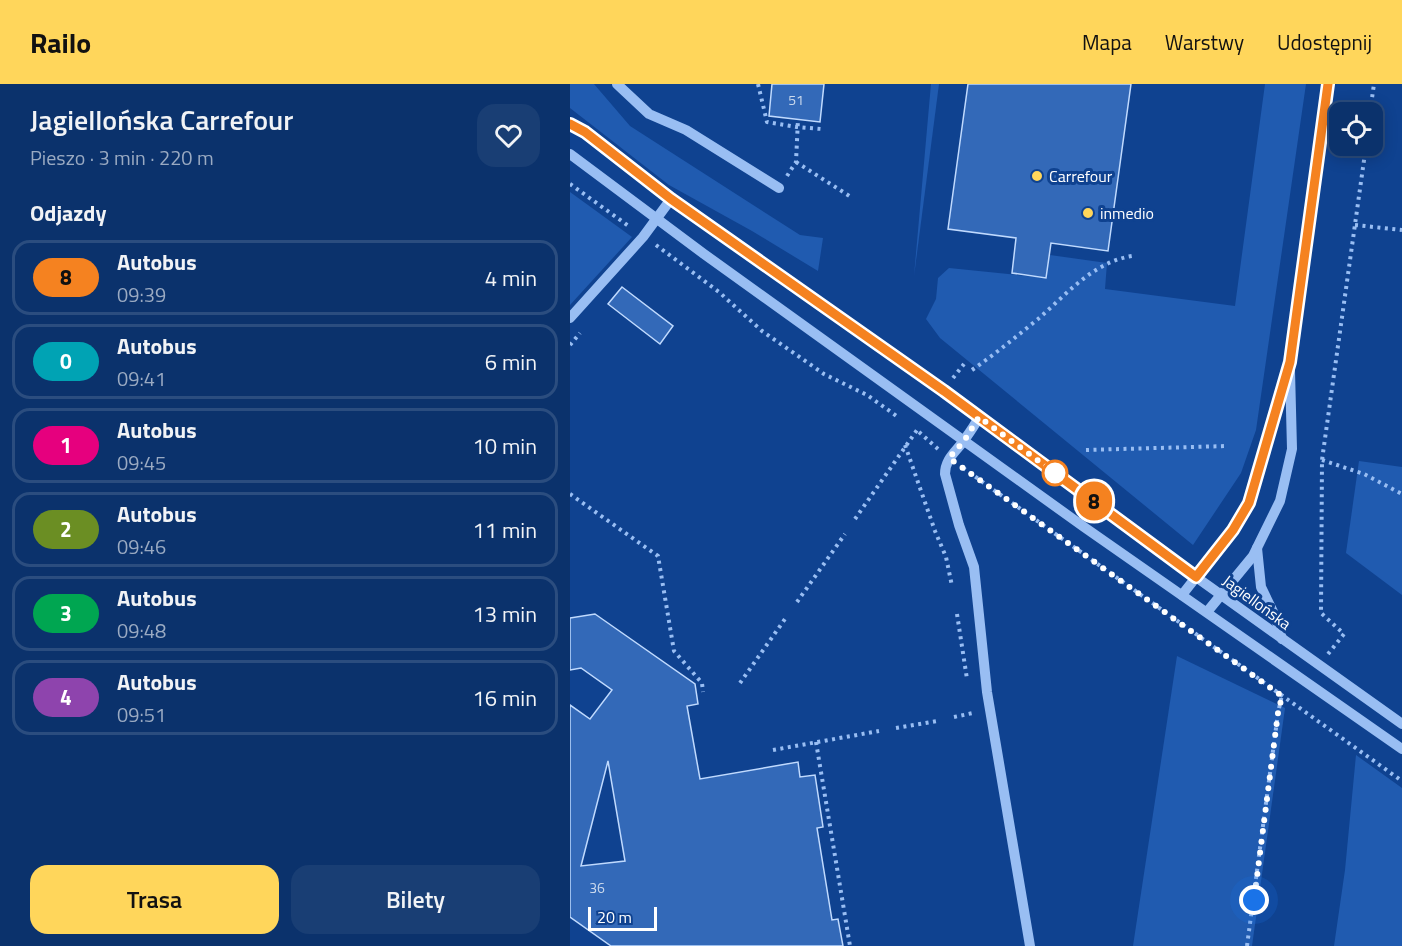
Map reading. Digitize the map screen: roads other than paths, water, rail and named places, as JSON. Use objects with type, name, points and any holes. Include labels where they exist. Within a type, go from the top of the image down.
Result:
[{"type":"street","points":[[617,84],[649,114],[686,130],[779,188]]},
{"type":"street","points":[[1182,595],[1233,530],[1249,503],[1290,362],[1328,84]]},
{"type":"street","name":"Jagiellońska","points":[[570,124],[585,132],[671,199],[979,417],[1196,577],[1402,724]]},
{"type":"street","points":[[570,154],[964,441],[1402,749]]},
{"type":"street","points":[[570,318],[643,237],[671,199]]},
{"type":"street","points":[[1207,612],[1253,556],[1280,501],[1292,449],[1290,362]]},
{"type":"street","points":[[979,417],[964,441],[949,458],[945,465],[945,474],[958,525],[974,567],[987,692],[1030,946]]},
{"type":"street","points":[[1257,548],[1261,587],[1275,616],[1282,639]]},
{"type":"place","name":"Carrefour","points":[[1037,176]]},
{"type":"place","name":"inmedio","points":[[1088,213]]}]
